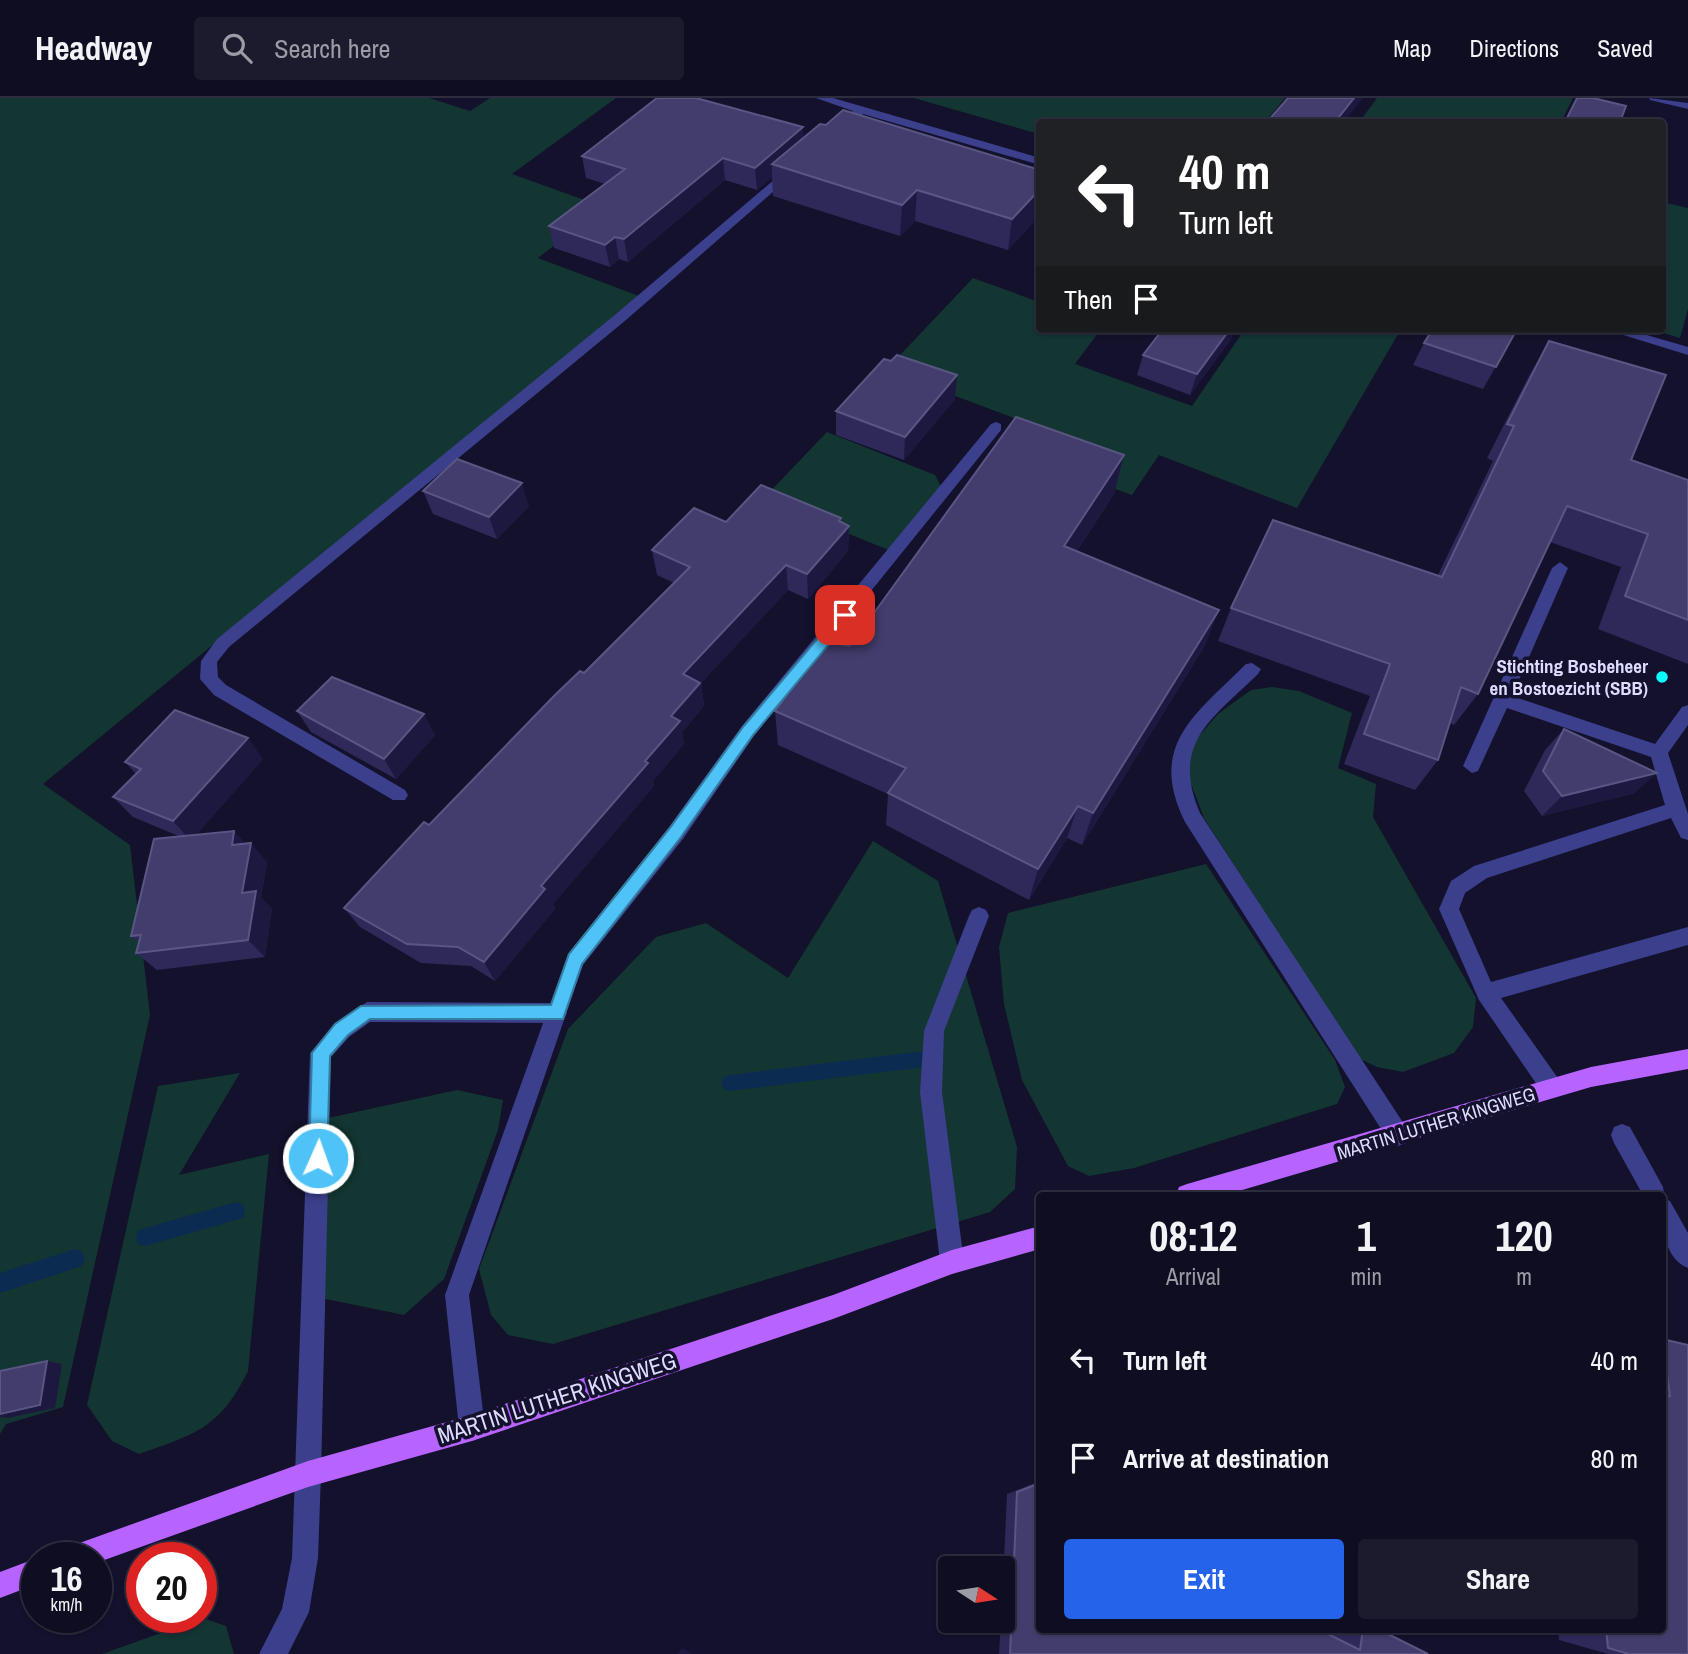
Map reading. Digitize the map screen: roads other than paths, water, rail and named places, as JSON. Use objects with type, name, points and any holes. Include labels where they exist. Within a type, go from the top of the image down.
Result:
[{"type":"main road","name":"MARTIN LUTHER KINGWEG","points":[[1198,1192],[1591,1077],[1688,1059]]},
{"type":"main road","name":"MARTIN LUTHER KINGWEG","points":[[112,1544],[308,1474],[472,1428],[833,1307],[952,1262],[1036,1238]]},
{"type":"main road","points":[[0,1585],[21,1577]]},
{"type":"street","points":[[821,98],[1036,161]]},
{"type":"street","points":[[1654,98],[1688,106]]},
{"type":"street","points":[[820,146],[861,110]]},
{"type":"street","points":[[399,795],[220,690],[209,679],[209,661],[223,643],[621,317],[799,164]]},
{"type":"street","points":[[1625,333],[1688,351]]},
{"type":"street","points":[[472,1428],[457,1295],[575,960],[676,833],[748,731],[893,557],[996,427]]},
{"type":"street","points":[[1472,766],[1560,568]]},
{"type":"street","points":[[1252,670],[1204,719],[1186,745],[1179,765],[1181,790],[1192,817],[1398,1135]]},
{"type":"street","points":[[1502,699],[1659,752]]},
{"type":"street","points":[[1659,752],[1688,712]]},
{"type":"street","points":[[1659,752],[1676,809],[1688,832]]},
{"type":"street","points":[[1552,1088],[1486,993],[1449,909],[1458,887],[1481,872],[1676,809]]},
{"type":"street","points":[[952,1262],[931,1092],[934,1031],[979,916]]},
{"type":"street","points":[[1486,993],[1688,936]]},
{"type":"street","points":[[273,1654],[295,1612],[305,1558],[321,1053],[342,1030],[367,1012],[557,1013]]},
{"type":"street","points":[[1622,1135],[1653,1192]]},
{"type":"street","points":[[1666,1216],[1688,1256]]},
{"type":"waterway","points":[[730,1083],[931,1058]]},
{"type":"waterway","points":[[145,1237],[236,1211]]},
{"type":"waterway","points":[[0,1283],[75,1259]]},
{"type":"place","name":"Stichting Bosbeheer en Bostoezicht (SBB)","points":[[1662,677]]}]
